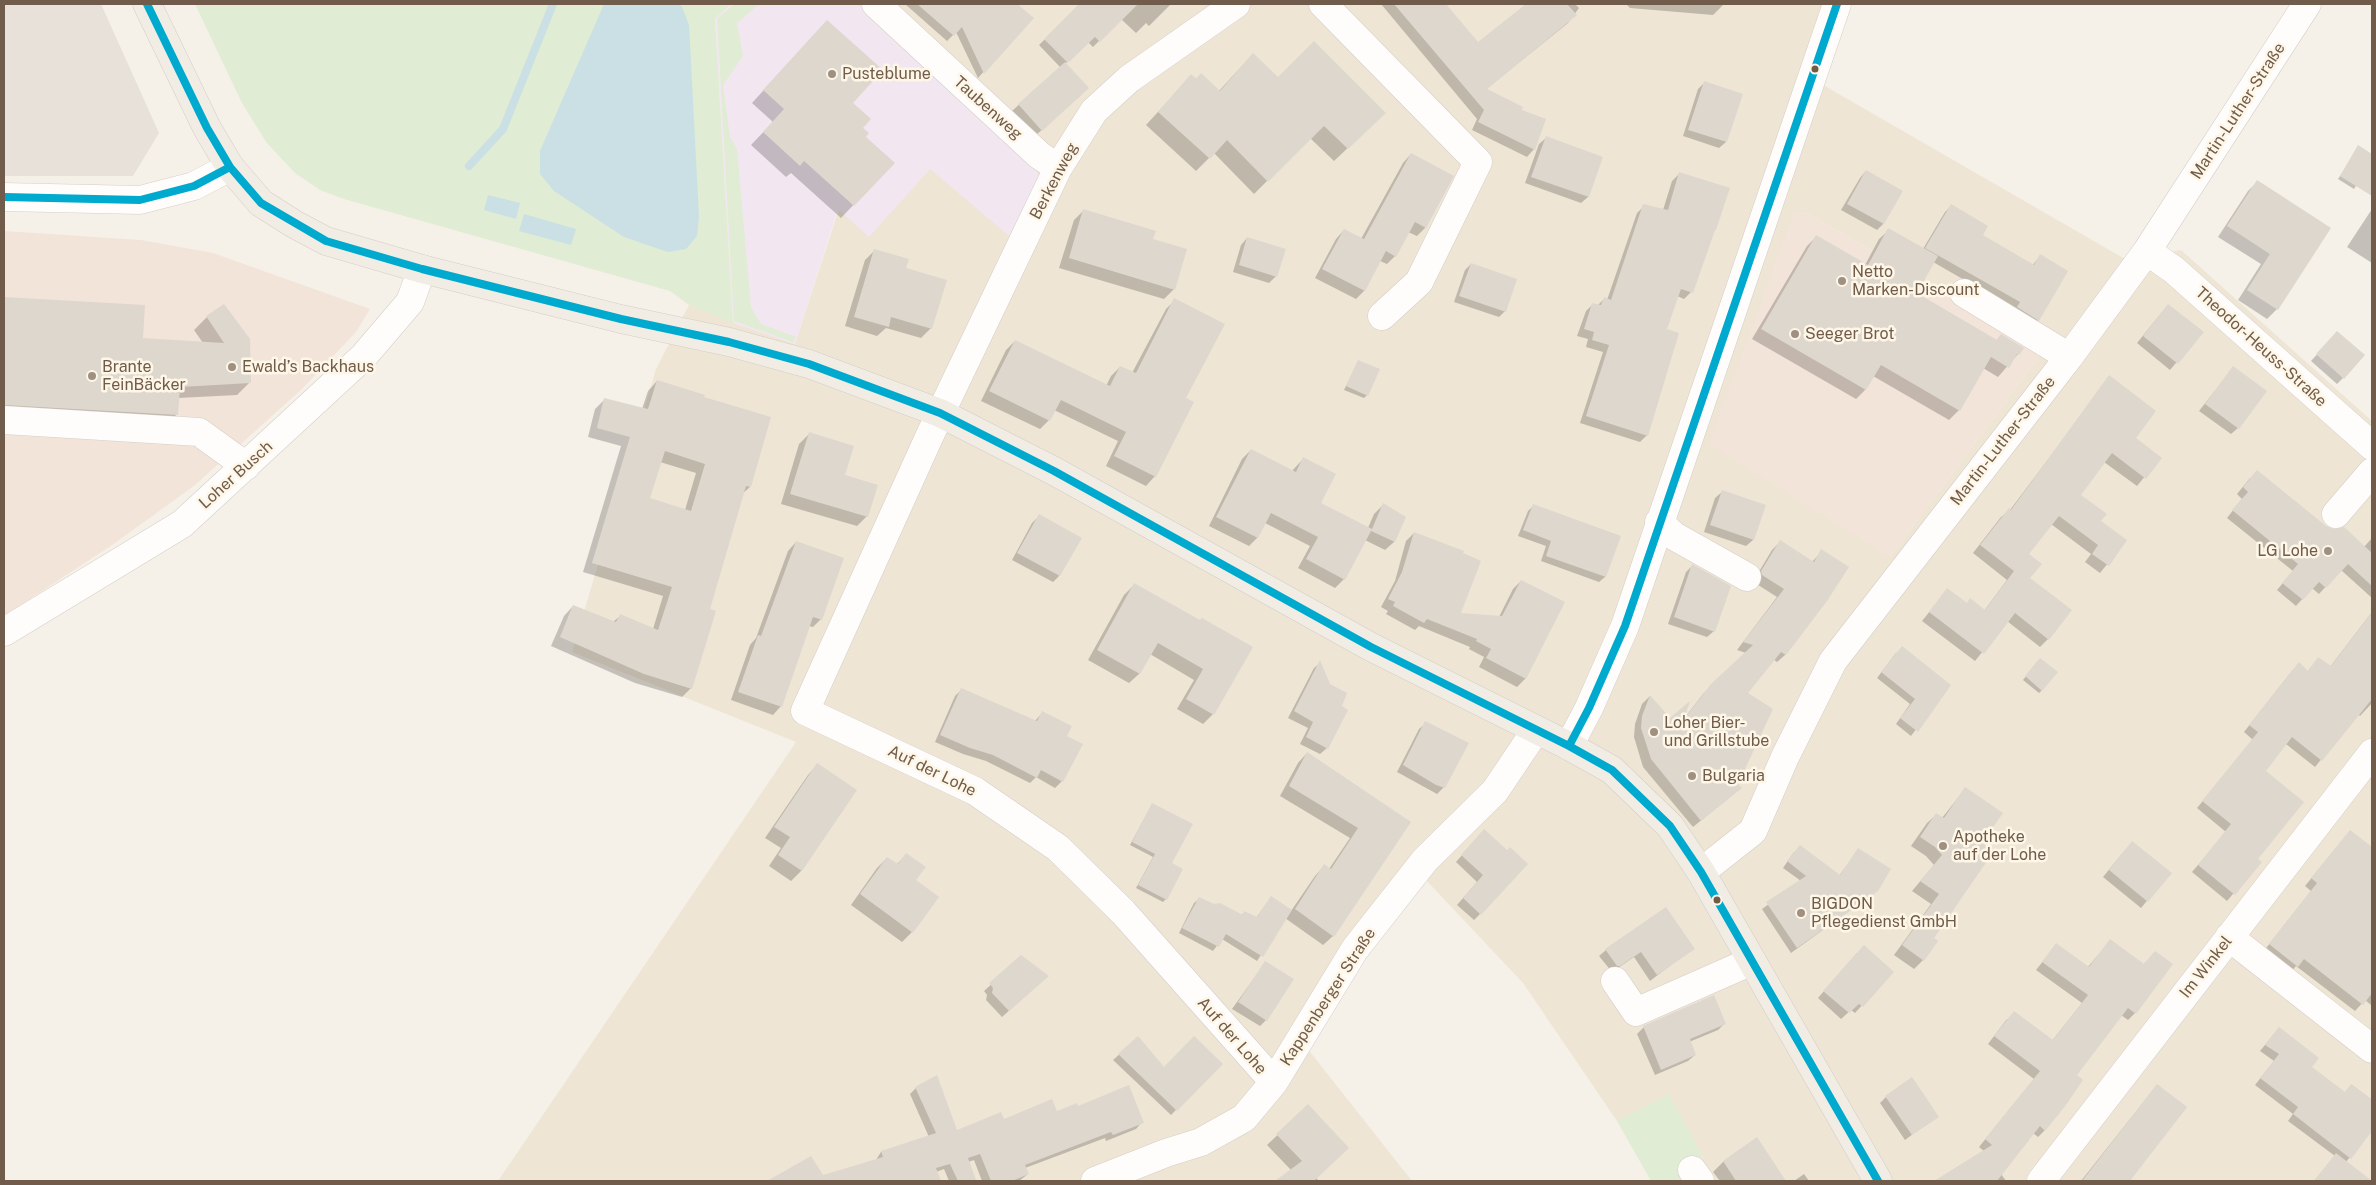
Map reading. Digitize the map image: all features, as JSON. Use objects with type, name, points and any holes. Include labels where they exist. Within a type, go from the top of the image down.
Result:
[{"type":"main road","points":[[147,4],[207,128],[230,167],[261,203],[326,241],[422,269],[622,319],[729,342],[809,364],[940,413],[1054,471],[1371,647],[1569,746],[1612,770],[1670,826],[1701,872],[1752,961],[1871,1179]]},
{"type":"street","name":"Taubenweg","points":[[876,4],[1039,155],[1058,168]]},
{"type":"street","name":"Berkenweg","points":[[940,413],[1058,168],[1094,111],[1130,79],[1236,4]]},
{"type":"street","points":[[1323,4],[1478,162],[1419,282],[1382,316]]},
{"type":"street","points":[[1569,746],[1589,708],[1626,626],[1659,522],[1837,4]]},
{"type":"street","name":"Martin-Luther-Straße","points":[[1701,872],[1753,831],[1785,757],[1833,661],[2069,357],[2147,251],[2307,4]]},
{"type":"street","points":[[4,197],[140,200],[194,186],[230,167]]},
{"type":"street","name":"Theodor-Heuss-Straße","points":[[2147,251],[2174,270],[2372,446]]},
{"type":"street","name":"Loher Busch","points":[[4,632],[182,524],[363,357],[410,302],[422,269]]},
{"type":"street","points":[[1964,293],[2069,357]]},
{"type":"street","name":"Auf der Lohe","points":[[940,413],[805,711],[975,791],[1058,848],[1123,912],[1274,1082]]},
{"type":"street","points":[[4,420],[199,432],[246,466]]},
{"type":"street","points":[[2336,514],[2372,472]]},
{"type":"street","points":[[1659,522],[1674,536],[1748,578]]},
{"type":"street","name":"Kappenberger Straße","points":[[1095,1181],[1139,1174],[1166,1153],[1201,1142],[1244,1118],[1274,1082],[1355,949],[1425,860],[1495,791],[1536,730]]},
{"type":"street","name":"Im Winkel","points":[[2041,1181],[2372,753]]},
{"type":"street","points":[[2229,937],[2372,1049]]},
{"type":"street","points":[[1615,981],[1636,1012],[1752,961]]},
{"type":"shaded area","points":[[4,4],[101,4],[159,133],[133,176],[4,176]]},
{"type":"shaded area","points":[[604,4],[678,4],[682,7],[689,25],[699,217],[697,236],[686,249],[668,252],[624,237],[554,191],[540,174],[540,151]]},
{"type":"shaded area","points":[[731,4],[860,4],[920,62],[1032,159],[1039,177],[1009,236],[930,169],[869,237],[838,209],[795,344],[733,323],[715,19]]},
{"type":"shaded area","points":[[860,4],[1845,4],[1818,82],[2125,259],[2181,250],[2372,421],[2372,1181],[1684,1181],[1678,1171],[1703,1157],[1669,1095],[1617,1121],[1523,983],[1424,878],[1372,946],[1307,1048],[1412,1181],[498,1181],[796,742],[572,652],[656,369],[689,305],[795,344],[839,209],[869,236],[930,168],[920,62]],"holes":[[[1805,212],[2035,344],[2038,358],[1890,557],[1793,215]]]},
{"type":"shaded area","points":[[488,195],[520,203],[516,219],[484,210]]},
{"type":"shaded area","points":[[1805,212],[2035,344],[2038,358],[1890,557],[1709,444],[1793,215]]},
{"type":"shaded area","points":[[524,214],[576,229],[571,245],[519,231]]},
{"type":"shaded area","points":[[4,231],[141,240],[213,253],[370,309],[356,332],[302,389],[195,485],[115,543],[4,616]]},
{"type":"green space","points":[[195,4],[731,4],[715,19],[733,323],[689,305],[670,291],[344,199],[320,190],[295,173],[266,142],[242,103]]},
{"type":"green space","points":[[735,4],[759,4],[737,23],[743,56],[723,85],[730,137],[737,149],[751,308],[761,324],[796,337],[793,342],[734,321],[717,18]]},
{"type":"green space","points":[[1669,1094],[1703,1157],[1678,1171],[1684,1181],[1651,1181],[1617,1121]]},
{"type":"building","points":[[917,4],[1017,4],[1034,18],[984,74],[962,27],[954,36]]},
{"type":"building","points":[[1079,4],[1138,4],[1100,42],[1095,37],[1068,63],[1044,39]]},
{"type":"building","points":[[1394,4],[1446,4],[1478,42],[1526,4],[1567,4],[1577,15],[1487,89],[1523,107],[1522,110],[1546,119],[1535,150],[1478,122],[1484,110]]},
{"type":"building","points":[[827,20],[883,70],[853,103],[871,119],[863,128],[869,133],[866,137],[895,163],[854,206],[804,161],[800,166],[763,132],[784,109],[763,90]]},
{"type":"building","points":[[1314,41],[1386,113],[1348,149],[1324,126],[1268,182],[1227,140],[1210,159],[1158,112],[1191,74],[1196,79],[1201,73],[1220,91],[1253,53],[1278,77]]},
{"type":"building","points":[[1065,62],[1089,88],[1042,131],[1018,104]]},
{"type":"building","points":[[1704,81],[1743,94],[1727,142],[1688,130]]},
{"type":"building","points":[[1546,136],[1603,157],[1589,197],[1531,177]]},
{"type":"building","points":[[2358,145],[2372,154],[2372,196],[2340,176]]},
{"type":"building","points":[[1411,153],[1454,176],[1426,228],[1415,222],[1396,257],[1386,251],[1365,291],[1322,269],[1344,229],[1364,239]]},
{"type":"building","points":[[1866,170],[1903,191],[1884,224],[1847,204]]},
{"type":"building","points":[[1679,172],[1730,188],[1693,293],[1681,289],[1667,329],[1679,333],[1648,436],[1586,416],[1609,345],[1592,340],[1594,332],[1584,329],[1592,303],[1601,305],[1604,297],[1611,300],[1643,204],[1668,210]]},
{"type":"building","points":[[2257,180],[2331,228],[2278,310],[2247,290],[2270,254],[2227,226]]},
{"type":"building","points":[[1951,204],[1988,226],[1983,235],[2034,265],[2040,254],[2068,271],[2039,321],[2017,307],[2020,302],[1925,248]]},
{"type":"building","points":[[1083,209],[1156,231],[1153,239],[1187,249],[1175,290],[1069,258]]},
{"type":"building","name":"Netto Marken-Discount","points":[[1888,228],[1938,256],[1917,293],[1997,340],[2001,334],[2024,348],[2019,355],[2017,354],[2009,368],[1991,357],[1960,411],[1881,365],[1866,390],[1761,329],[1816,235],[1868,265]]},
{"type":"building","points":[[1247,237],[1286,249],[1277,277],[1239,265]]},
{"type":"building","points":[[874,249],[909,259],[906,268],[947,280],[932,329],[891,317],[889,327],[854,317]]},
{"type":"building","points":[[1471,263],[1517,279],[1506,312],[1459,296]]},
{"type":"building","name":"Brante FeinBäcker","points":[[4,297],[145,305],[143,338],[224,343],[206,316],[224,304],[250,339],[251,383],[180,387],[178,415],[4,405]]},
{"type":"building","points":[[1174,298],[1225,324],[1186,398],[1194,402],[1156,477],[1114,456],[1126,432],[1061,400],[1050,421],[989,391],[1015,340],[1110,386],[1120,366],[1136,373]]},
{"type":"building","points":[[2168,304],[2204,332],[2178,364],[2143,336]]},
{"type":"building","points":[[2337,331],[2365,355],[2344,379],[2316,354]]},
{"type":"building","points":[[1358,360],[1380,369],[1368,396],[1346,386]]},
{"type":"building","points":[[2233,366],[2267,391],[2239,429],[2205,404]]},
{"type":"building","points":[[2109,375],[2156,411],[2136,438],[2162,458],[2146,479],[2112,453],[2081,495],[2107,514],[2101,521],[2127,540],[2109,566],[2092,554],[2098,545],[2059,516],[2029,554],[2042,564],[2030,578],[2072,610],[2049,640],[2015,613],[1984,654],[1929,612],[1947,588],[1967,603],[1970,598],[1985,610],[2014,571],[1980,545],[2009,508],[2011,510]]},
{"type":"building","points":[[657,380],[705,395],[704,397],[771,417],[751,487],[746,486],[710,609],[716,611],[692,689],[644,674],[560,637],[573,605],[616,622],[620,614],[658,630],[672,587],[592,563],[630,437],[597,428],[604,398],[648,409]],"holes":[[[665,451],[705,464],[691,511],[650,498]]]},
{"type":"building","points":[[809,432],[854,446],[845,475],[878,485],[868,517],[790,494]]},
{"type":"building","points":[[1251,449],[1296,472],[1303,457],[1336,474],[1321,503],[1372,529],[1383,503],[1406,517],[1395,542],[1371,531],[1345,580],[1306,559],[1318,537],[1271,513],[1258,538],[1216,517]]},
{"type":"building","points":[[2257,470],[2326,526],[2334,529],[2344,527],[2372,553],[2372,586],[2348,564],[2326,588],[2319,582],[2303,600],[2282,583],[2298,564],[2232,510],[2248,492],[2243,487]]},
{"type":"building","points":[[1722,490],[1766,505],[1754,540],[1710,525]]},
{"type":"building","points":[[1533,504],[1621,536],[1606,577],[1546,556],[1551,541],[1523,530]]},
{"type":"building","points":[[1039,514],[1082,538],[1060,576],[1017,553]]},
{"type":"building","points":[[1414,532],[1464,551],[1463,553],[1481,561],[1461,613],[1502,616],[1521,580],[1565,602],[1526,679],[1486,658],[1491,649],[1476,641],[1477,639],[1427,619],[1424,623],[1393,606],[1395,602],[1388,599],[1402,572]]},
{"type":"building","points":[[1780,540],[1814,562],[1821,549],[1849,567],[1827,601],[1786,655],[1781,652],[1748,693],[1773,709],[1738,784],[1742,788],[1701,821],[1651,759],[1641,728],[1642,716],[1650,695],[1670,718],[1690,701],[1684,719],[1711,684],[1753,645],[1743,642],[1784,589],[1762,575],[1761,571]]},
{"type":"building","points":[[796,541],[844,558],[822,620],[813,617],[782,707],[738,692],[758,635],[761,636]]},
{"type":"building","points":[[1692,564],[1731,586],[1715,632],[1674,617]]},
{"type":"building","points":[[1134,583],[1253,647],[1214,715],[1186,699],[1203,669],[1158,643],[1140,674],[1097,650]]},
{"type":"building","points":[[2372,612],[2372,699],[2322,761],[2292,737],[2266,771],[2304,802],[2258,859],[2262,862],[2235,895],[2198,865],[2231,824],[2202,801],[2258,732],[2249,725],[2299,662],[2308,671],[2318,657],[2331,666]]},
{"type":"building","points":[[1902,646],[1951,685],[1918,732],[1900,718],[1915,699],[1881,672]]},
{"type":"building","points":[[2040,658],[2058,672],[2042,691],[2025,676]]},
{"type":"building","points":[[1320,660],[1330,684],[1347,693],[1342,706],[1348,710],[1328,749],[1306,737],[1313,722],[1294,711]]},
{"type":"building","points":[[961,688],[1037,721],[1042,711],[1072,726],[1067,736],[1083,744],[1063,782],[1041,770],[1037,778],[993,755],[970,748],[940,735]]},
{"type":"building","points":[[1425,721],[1469,743],[1445,788],[1436,785],[1403,765]]},
{"type":"building","points":[[1307,752],[1411,822],[1334,937],[1295,909],[1324,864],[1331,869],[1358,828],[1289,786]]},
{"type":"building","points":[[817,763],[857,790],[802,871],[778,855],[790,837],[774,827]]},
{"type":"building","points":[[1965,787],[2003,813],[1982,843],[1994,851],[1934,938],[1938,941],[1924,961],[1902,945],[1939,894],[1920,881],[1942,855],[1935,847],[1920,837],[1936,813],[1944,818]]},
{"type":"building","points":[[1152,803],[1193,824],[1172,863],[1183,869],[1167,900],[1138,885],[1155,854],[1132,842]]},
{"type":"building","points":[[1484,829],[1507,850],[1510,847],[1528,864],[1481,915],[1463,898],[1483,875],[1461,855]]},
{"type":"building","points":[[2350,830],[2372,847],[2372,993],[2363,1005],[2304,959],[2298,967],[2269,944],[2317,883],[2311,878]]},
{"type":"building","points":[[2132,841],[2172,873],[2148,902],[2109,870]]},
{"type":"building","points":[[1800,845],[1840,875],[1858,848],[1891,869],[1878,891],[1797,948],[1766,902],[1806,876],[1787,861]]},
{"type":"building","points":[[906,853],[926,867],[916,880],[939,897],[913,933],[860,894],[887,857],[898,864]]},
{"type":"building","points":[[1271,896],[1292,910],[1263,957],[1226,934],[1219,947],[1182,928],[1199,897],[1214,904],[1220,903],[1243,915],[1244,911],[1257,917]]},
{"type":"building","points":[[1666,907],[1695,949],[1657,975],[1641,952],[1620,966],[1617,966],[1605,949]]},
{"type":"building","points":[[2110,939],[2144,964],[2155,951],[2173,964],[2136,1014],[2128,1008],[2077,1075],[2083,1080],[2066,1105],[2045,1131],[2040,1126],[1997,1181],[1934,1181],[1992,1145],[1985,1139],[2040,1071],[1994,1036],[2014,1011],[2053,1040],[2088,995],[2042,962],[2056,943],[2089,967]]},
{"type":"building","points":[[1864,945],[1894,972],[1863,1007],[1859,1004],[1849,1013],[1823,991]]},
{"type":"building","points":[[1021,955],[1049,976],[1009,1011],[992,993],[993,988],[989,983]]},
{"type":"building","points":[[1265,961],[1294,979],[1267,1021],[1238,1002]]},
{"type":"building","points":[[1714,995],[1726,1024],[1690,1039],[1696,1055],[1661,1070],[1643,1026]]},
{"type":"building","points":[[2279,1027],[2319,1058],[2312,1067],[2345,1092],[2351,1084],[2372,1100],[2372,1131],[2351,1159],[2293,1114],[2298,1107],[2260,1078],[2279,1054],[2265,1045]]},
{"type":"building","points":[[1138,1036],[1164,1067],[1194,1036],[1223,1064],[1177,1111],[1118,1054]]},
{"type":"building","points":[[937,1075],[957,1130],[1001,1112],[1004,1119],[1052,1099],[1057,1111],[1077,1103],[1078,1106],[1129,1085],[1144,1123],[1113,1135],[1111,1132],[1025,1165],[1029,1174],[1012,1181],[991,1181],[980,1154],[968,1158],[976,1180],[972,1181],[958,1181],[950,1164],[936,1168],[941,1181],[767,1181],[811,1156],[823,1175],[883,1157],[881,1151],[936,1133],[915,1087]]},
{"type":"building","points":[[1912,1077],[1939,1117],[1912,1135],[1885,1096]]},
{"type":"building","points":[[2157,1084],[2187,1107],[2130,1181],[2082,1181]]},
{"type":"building","points":[[1308,1104],[1349,1148],[1314,1181],[1275,1181],[1302,1161],[1276,1134]]},
{"type":"building","points":[[1757,1137],[1786,1181],[1736,1181],[1723,1161]]},
{"type":"building","points":[[2336,1153],[2372,1181],[2314,1181]]},
{"type":"waterway","points":[[469,166],[503,129],[553,4]]},
{"type":"transit line","points":[[147,4],[207,128],[230,167],[261,203],[326,241],[422,269],[621,319],[729,342],[809,364],[940,413],[1054,471],[1371,647],[1569,746],[1612,770],[1670,826],[1701,872],[1878,1181]]},
{"type":"transit line","points":[[1569,746],[1589,708],[1625,626],[1837,4]]},
{"type":"transit line","points":[[4,197],[140,200],[194,186],[230,167]]},
{"type":"place","name":"Pusteblume","points":[[832,74]]},
{"type":"place","name":"Netto Marken-Discount","points":[[1842,281]]},
{"type":"place","name":"Seeger Brot","points":[[1795,334]]},
{"type":"place","name":"Ewald’s Backhaus","points":[[232,367]]},
{"type":"place","name":"Brante FeinBäcker","points":[[92,376]]},
{"type":"place","name":"LG Lohe","points":[[2328,551]]},
{"type":"place","name":"Loher Bier- und Grillstube","points":[[1654,732]]},
{"type":"place","name":"Bulgaria","points":[[1692,776]]},
{"type":"place","name":"Apotheke auf der Lohe","points":[[1943,846]]},
{"type":"place","name":"BIGDON Pflegedienst GmbH","points":[[1801,913]]}]
